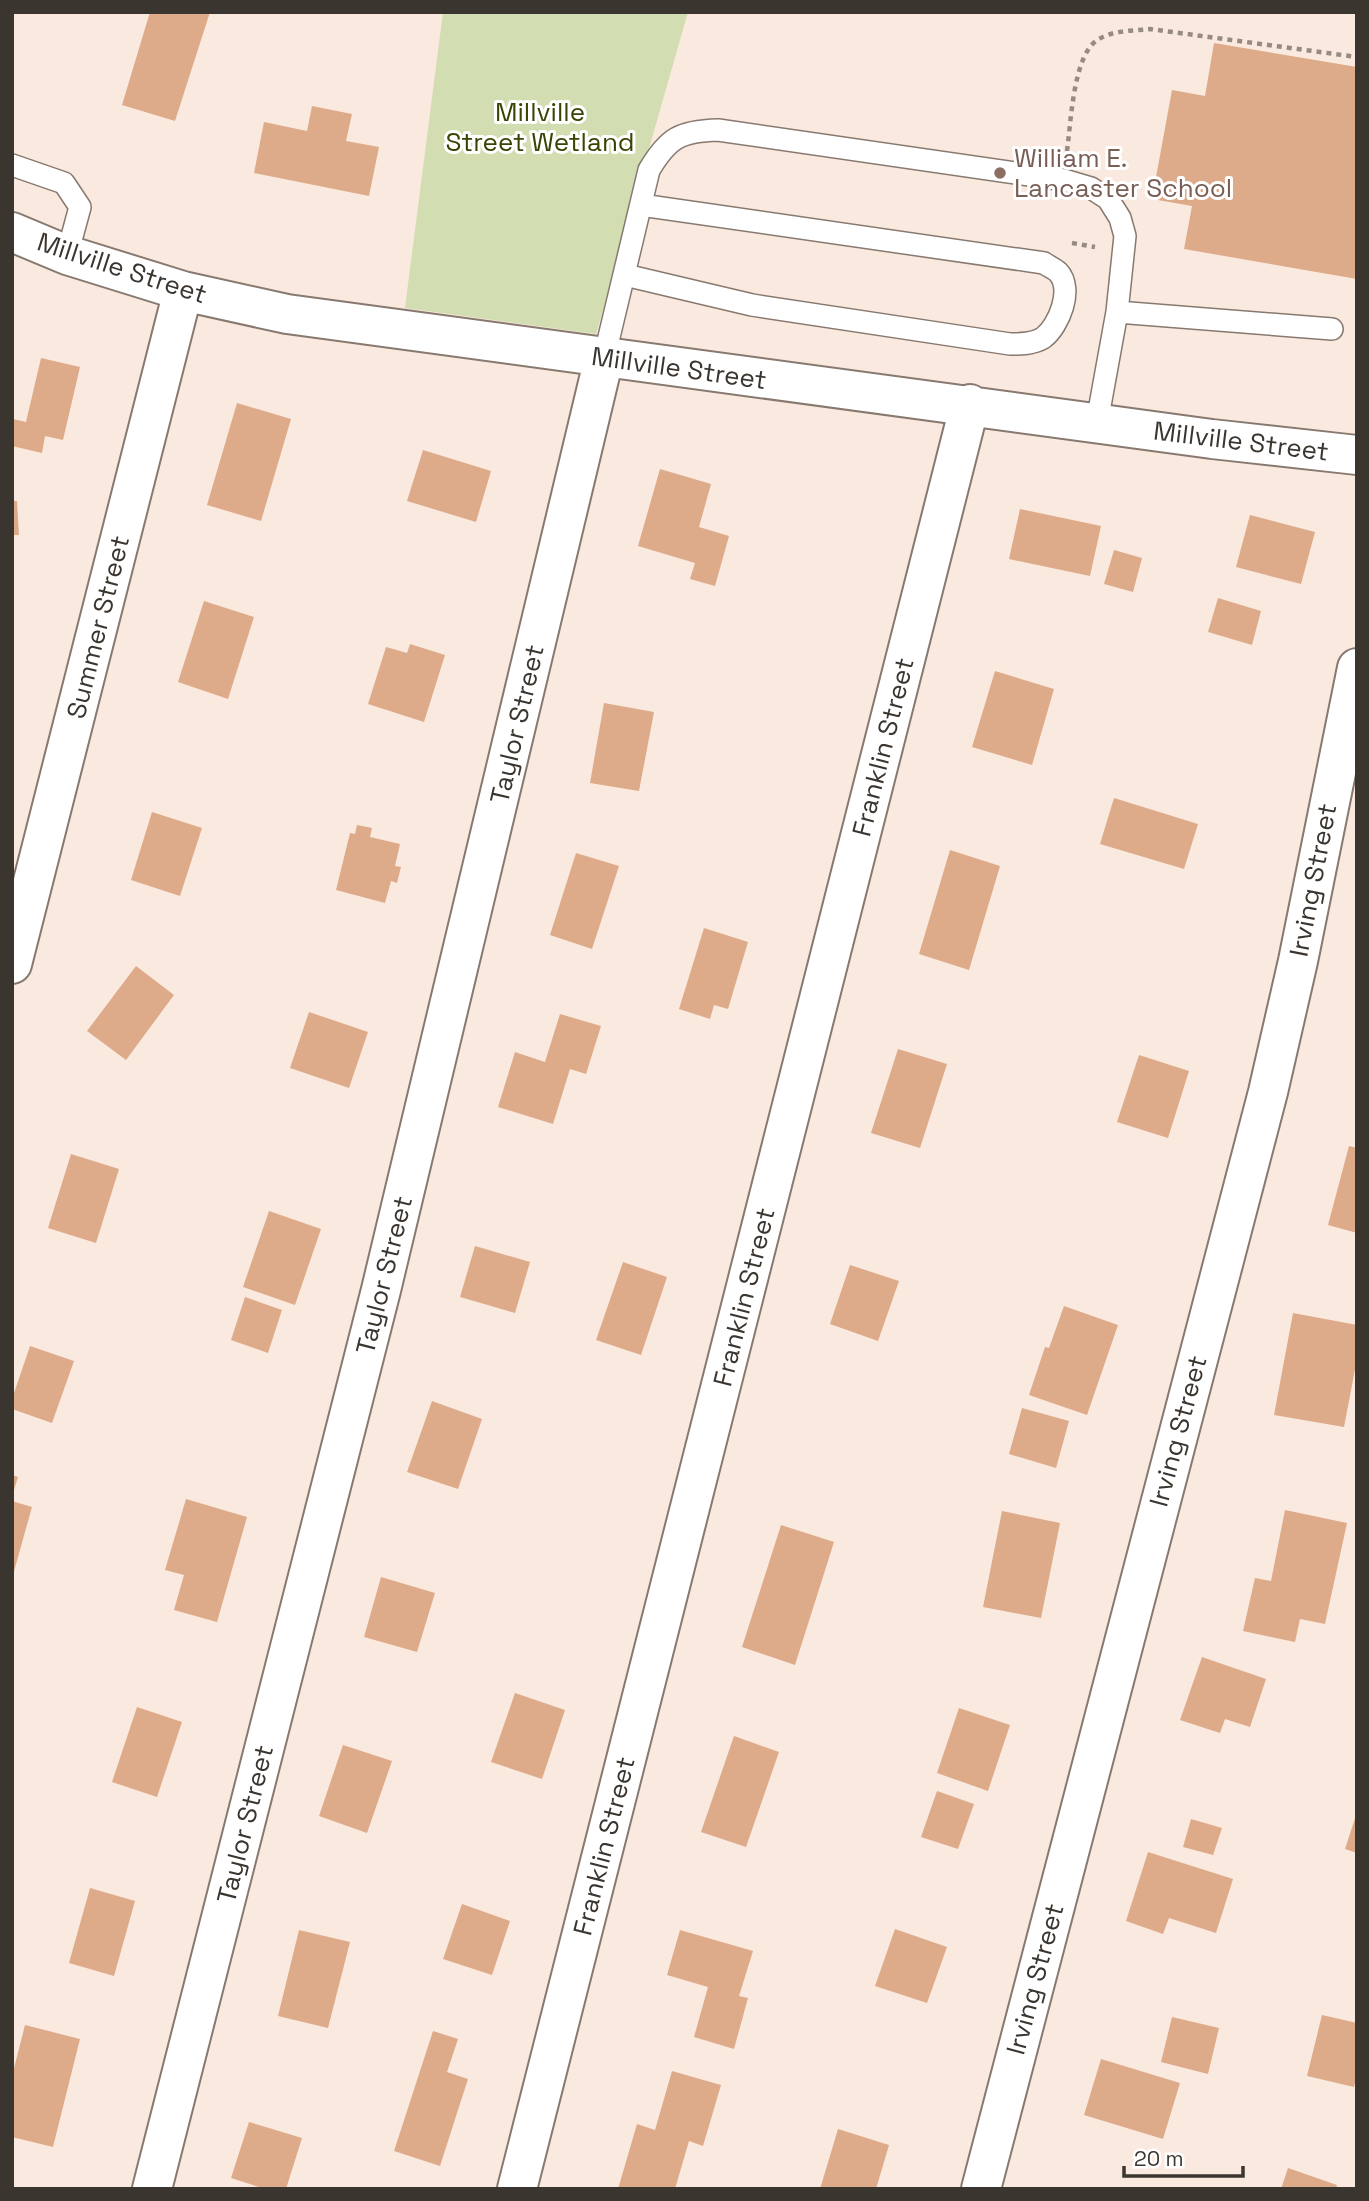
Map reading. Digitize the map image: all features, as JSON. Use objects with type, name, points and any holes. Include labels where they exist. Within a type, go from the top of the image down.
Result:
[{"type":"street","name":"Millville Street","points":[[12,232],[67,255],[183,291],[287,314],[604,358],[970,404],[1212,439],[1357,455]]},
{"type":"street","name":"Summer Street","points":[[12,964],[183,291]]},
{"type":"street","name":"Taylor Street","points":[[152,2189],[381,1290],[604,358]]},
{"type":"street","name":"Franklin Street","points":[[517,2189],[970,404]]},
{"type":"street","name":"Irving Street","points":[[981,2189],[1268,1092],[1357,668]]},
{"type":"lane","points":[[604,358],[649,170],[660,151],[674,138],[695,131],[718,130],[1064,180],[1091,188],[1108,199],[1120,218],[1125,236],[1117,312],[1097,422]]},
{"type":"lane","points":[[12,164],[64,183],[80,206],[67,255]]},
{"type":"lane","points":[[625,275],[752,305],[1010,344],[1029,344],[1043,338],[1057,324],[1063,304],[1065,286],[1059,272],[1044,263],[641,205]]},
{"type":"lane","points":[[1117,312],[1332,329]]},
{"type":"path","points":[[1067,151],[1083,56],[1096,41],[1116,32],[1150,29],[1357,57]]},
{"type":"green space","name":"Millville Street Wetland","points":[[443,12],[688,12],[596,334],[405,308]]},
{"type":"building","points":[[150,12],[210,12],[175,121],[122,105]]},
{"type":"building","points":[[1214,43],[1357,67],[1357,279],[1184,249],[1192,206],[1152,199],[1172,90],[1205,96]]},
{"type":"building","points":[[312,106],[352,114],[346,141],[379,147],[369,196],[254,173],[264,122],[307,131]]},
{"type":"building","points":[[41,358],[80,367],[63,440],[45,436],[42,453],[12,446],[13,419],[26,422]]},
{"type":"building","points":[[237,403],[291,419],[261,521],[207,505]]},
{"type":"building","points":[[423,450],[491,471],[476,522],[407,501]]},
{"type":"building","points":[[660,469],[711,484],[699,527],[729,536],[715,586],[690,579],[695,563],[638,546]]},
{"type":"building","points":[[12,501],[17,501],[19,535],[12,535]]},
{"type":"building","points":[[1020,509],[1101,526],[1090,576],[1009,559]]},
{"type":"building","points":[[1250,515],[1315,532],[1301,584],[1236,567]]},
{"type":"building","points":[[1114,550],[1142,558],[1133,592],[1104,584]]},
{"type":"building","points":[[1218,598],[1261,611],[1252,645],[1208,632]]},
{"type":"building","points":[[204,601],[254,617],[228,699],[178,682]]},
{"type":"building","points":[[410,644],[445,655],[424,722],[368,704],[386,647],[407,653]]},
{"type":"building","points":[[995,671],[1054,689],[1032,765],[972,747]]},
{"type":"building","points":[[604,703],[654,712],[639,791],[590,783]]},
{"type":"building","points":[[1114,798],[1198,824],[1184,869],[1100,844]]},
{"type":"building","points":[[152,812],[202,828],[180,896],[131,880]]},
{"type":"building","points":[[357,825],[372,828],[370,837],[400,844],[395,866],[401,867],[397,883],[391,881],[385,903],[336,890],[350,833],[355,834]]},
{"type":"building","points":[[950,850],[1000,866],[969,970],[919,954]]},
{"type":"building","points":[[576,853],[619,866],[592,949],[550,935]]},
{"type":"building","points":[[704,928],[748,942],[728,1009],[714,1005],[710,1019],[679,1009]]},
{"type":"building","points":[[136,966],[174,995],[126,1060],[87,1031]]},
{"type":"building","points":[[309,1012],[368,1032],[349,1088],[290,1068]]},
{"type":"building","points":[[560,1014],[601,1026],[586,1074],[570,1069],[553,1124],[498,1107],[515,1052],[545,1062]]},
{"type":"building","points":[[898,1049],[947,1064],[920,1148],[871,1133]]},
{"type":"building","points":[[1139,1055],[1189,1071],[1168,1138],[1117,1122]]},
{"type":"building","points":[[1349,1146],[1357,1148],[1357,1233],[1328,1225]]},
{"type":"building","points":[[71,1154],[119,1169],[96,1243],[48,1228]]},
{"type":"building","points":[[269,1211],[321,1229],[295,1305],[243,1287]]},
{"type":"building","points":[[475,1246],[530,1262],[515,1313],[460,1297]]},
{"type":"building","points":[[623,1262],[667,1277],[641,1355],[596,1340]]},
{"type":"building","points":[[850,1265],[899,1281],[878,1341],[830,1324]]},
{"type":"building","points":[[245,1297],[282,1310],[268,1353],[231,1340]]},
{"type":"building","points":[[1064,1306],[1118,1325],[1087,1415],[1029,1395],[1045,1347],[1049,1348]]},
{"type":"building","points":[[1293,1313],[1357,1325],[1357,1359],[1344,1427],[1274,1415]]},
{"type":"building","points":[[30,1346],[74,1361],[52,1423],[12,1409],[12,1399]]},
{"type":"building","points":[[432,1401],[482,1419],[458,1489],[407,1472]]},
{"type":"building","points":[[1022,1408],[1069,1421],[1056,1468],[1009,1454]]},
{"type":"building","points":[[12,1475],[18,1477],[13,1493],[12,1493]]},
{"type":"building","points":[[186,1499],[247,1517],[217,1622],[174,1610],[184,1575],[165,1570]]},
{"type":"building","points":[[12,1501],[32,1507],[13,1575],[12,1575]]},
{"type":"building","points":[[1285,1510],[1347,1523],[1325,1624],[1300,1619],[1295,1642],[1243,1631],[1255,1578],[1271,1581]]},
{"type":"building","points":[[1002,1511],[1060,1523],[1041,1618],[983,1607]]},
{"type":"building","points":[[781,1525],[834,1542],[795,1665],[742,1647]]},
{"type":"building","points":[[381,1577],[435,1593],[417,1652],[364,1637]]},
{"type":"building","points":[[1202,1657],[1266,1679],[1250,1727],[1225,1719],[1220,1733],[1180,1720]]},
{"type":"building","points":[[515,1693],[565,1710],[542,1779],[491,1762]]},
{"type":"building","points":[[137,1707],[182,1722],[157,1797],[112,1782]]},
{"type":"building","points":[[959,1708],[1010,1725],[988,1791],[937,1773]]},
{"type":"building","points":[[734,1736],[779,1752],[746,1847],[701,1832]]},
{"type":"building","points":[[343,1745],[392,1761],[367,1833],[319,1816]]},
{"type":"building","points":[[937,1791],[974,1804],[958,1849],[921,1837]]},
{"type":"building","points":[[1357,1815],[1357,1853],[1345,1849]]},
{"type":"building","points":[[1191,1819],[1222,1828],[1213,1855],[1183,1847]]},
{"type":"building","points":[[1148,1852],[1233,1879],[1216,1933],[1169,1918],[1163,1934],[1126,1921]]},
{"type":"building","points":[[90,1888],[135,1901],[114,1976],[69,1963]]},
{"type":"building","points":[[462,1904],[510,1921],[492,1975],[443,1959]]},
{"type":"building","points":[[895,1929],[947,1947],[927,2003],[875,1986]]},
{"type":"building","points":[[299,1930],[350,1942],[328,2028],[278,2016]]},
{"type":"building","points":[[680,1930],[753,1951],[739,1996],[748,1998],[734,2049],[694,2037],[708,1987],[667,1975]]},
{"type":"building","points":[[1322,2015],[1357,2023],[1357,2075],[1354,2087],[1307,2076]]},
{"type":"building","points":[[1172,2017],[1219,2028],[1208,2074],[1161,2062]]},
{"type":"building","points":[[25,2025],[80,2039],[53,2147],[12,2137],[12,2076]]},
{"type":"building","points":[[433,2031],[458,2039],[447,2072],[468,2079],[440,2166],[394,2151]]},
{"type":"building","points":[[1101,2059],[1180,2083],[1163,2139],[1084,2115]]},
{"type":"building","points":[[672,2071],[721,2085],[703,2146],[689,2141],[675,2189],[618,2189],[637,2124],[655,2130]]},
{"type":"building","points":[[249,2122],[302,2138],[286,2189],[265,2189],[231,2178]]},
{"type":"building","points":[[838,2129],[889,2145],[876,2189],[820,2189]]},
{"type":"building","points":[[1288,2168],[1337,2185],[1336,2189],[1281,2189]]},
{"type":"place","name":"William E. Lancaster School","points":[[1000,173]]}]
